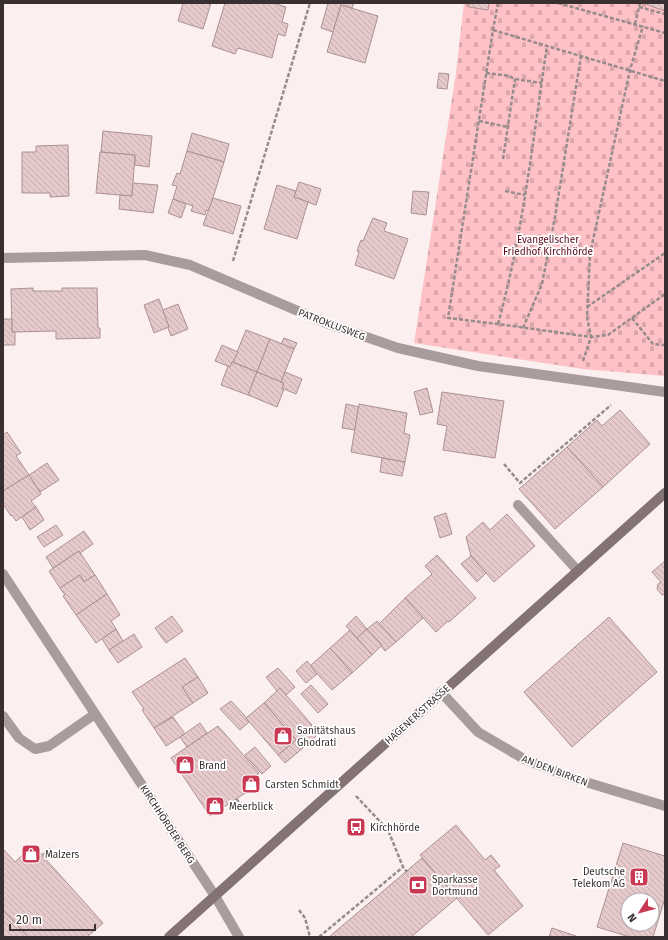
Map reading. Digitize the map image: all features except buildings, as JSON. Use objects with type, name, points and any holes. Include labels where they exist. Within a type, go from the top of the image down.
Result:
[{"type":"main road","name":"HAGENER STRASSE","points":[[169,937],[665,493]]},
{"type":"street","name":"PATROKLUSWEG","points":[[3,258],[145,255],[190,265],[326,322],[398,348],[478,366],[665,392]]},
{"type":"street","points":[[518,505],[578,571]]},
{"type":"street","name":"KIRCHHÖRDER BERG","points":[[3,574],[215,896],[239,937]]},
{"type":"street","name":"AN DEN BIRKEN","points":[[441,692],[478,732],[524,759],[579,780],[665,806]]},
{"type":"street","points":[[3,716],[19,738],[35,749],[49,746],[95,714]]},
{"type":"path","points":[[237,249],[310,3]]},
{"type":"path","points":[[498,3],[448,318],[591,337],[608,335],[665,294]]},
{"type":"path","points":[[558,3],[665,33]]},
{"type":"path","points":[[635,24],[640,3]]},
{"type":"path","points":[[639,7],[665,14]]},
{"type":"path","points":[[591,337],[587,317],[590,254],[630,70],[643,26]]},
{"type":"path","points":[[493,30],[665,81]]},
{"type":"path","points":[[498,324],[508,290],[525,195],[547,46]]},
{"type":"path","points":[[522,328],[542,284],[555,217],[581,56]]},
{"type":"path","points":[[486,73],[509,76],[515,79],[542,82]]},
{"type":"path","points":[[504,159],[515,79]]},
{"type":"path","points":[[479,121],[508,127]]},
{"type":"path","points":[[505,191],[525,195]]},
{"type":"path","points":[[587,307],[665,253]]},
{"type":"path","points":[[632,318],[653,344],[665,345]]},
{"type":"path","points":[[504,464],[520,483],[631,388]]},
{"type":"path","points":[[342,781],[388,830],[403,867],[407,872]]},
{"type":"path","points":[[236,799],[241,804]]},
{"type":"path","points":[[43,855],[52,847]]},
{"type":"path","points":[[319,937],[403,867]]},
{"type":"path","points":[[299,910],[305,918],[310,937]]},
{"type":"green space","name":"Evangelischer Friedhof Kirchhörde","points":[[464,3],[665,3],[665,376],[583,369],[414,343],[456,73]]},
{"type":"place","name":"Sanitätshaus Ghodrati","points":[[283,736]]},
{"type":"place","name":"Brand","points":[[185,765]]},
{"type":"place","name":"Carsten Schmidt","points":[[251,784]]},
{"type":"place","name":"Meerblick","points":[[215,806]]},
{"type":"place","name":"Kirchhörde","points":[[356,827]]},
{"type":"place","name":"Malzers","points":[[31,854]]},
{"type":"place","name":"Deutsche Telekom AG","points":[[639,877]]},
{"type":"place","name":"Sparkasse Dortmund","points":[[418,885]]}]
